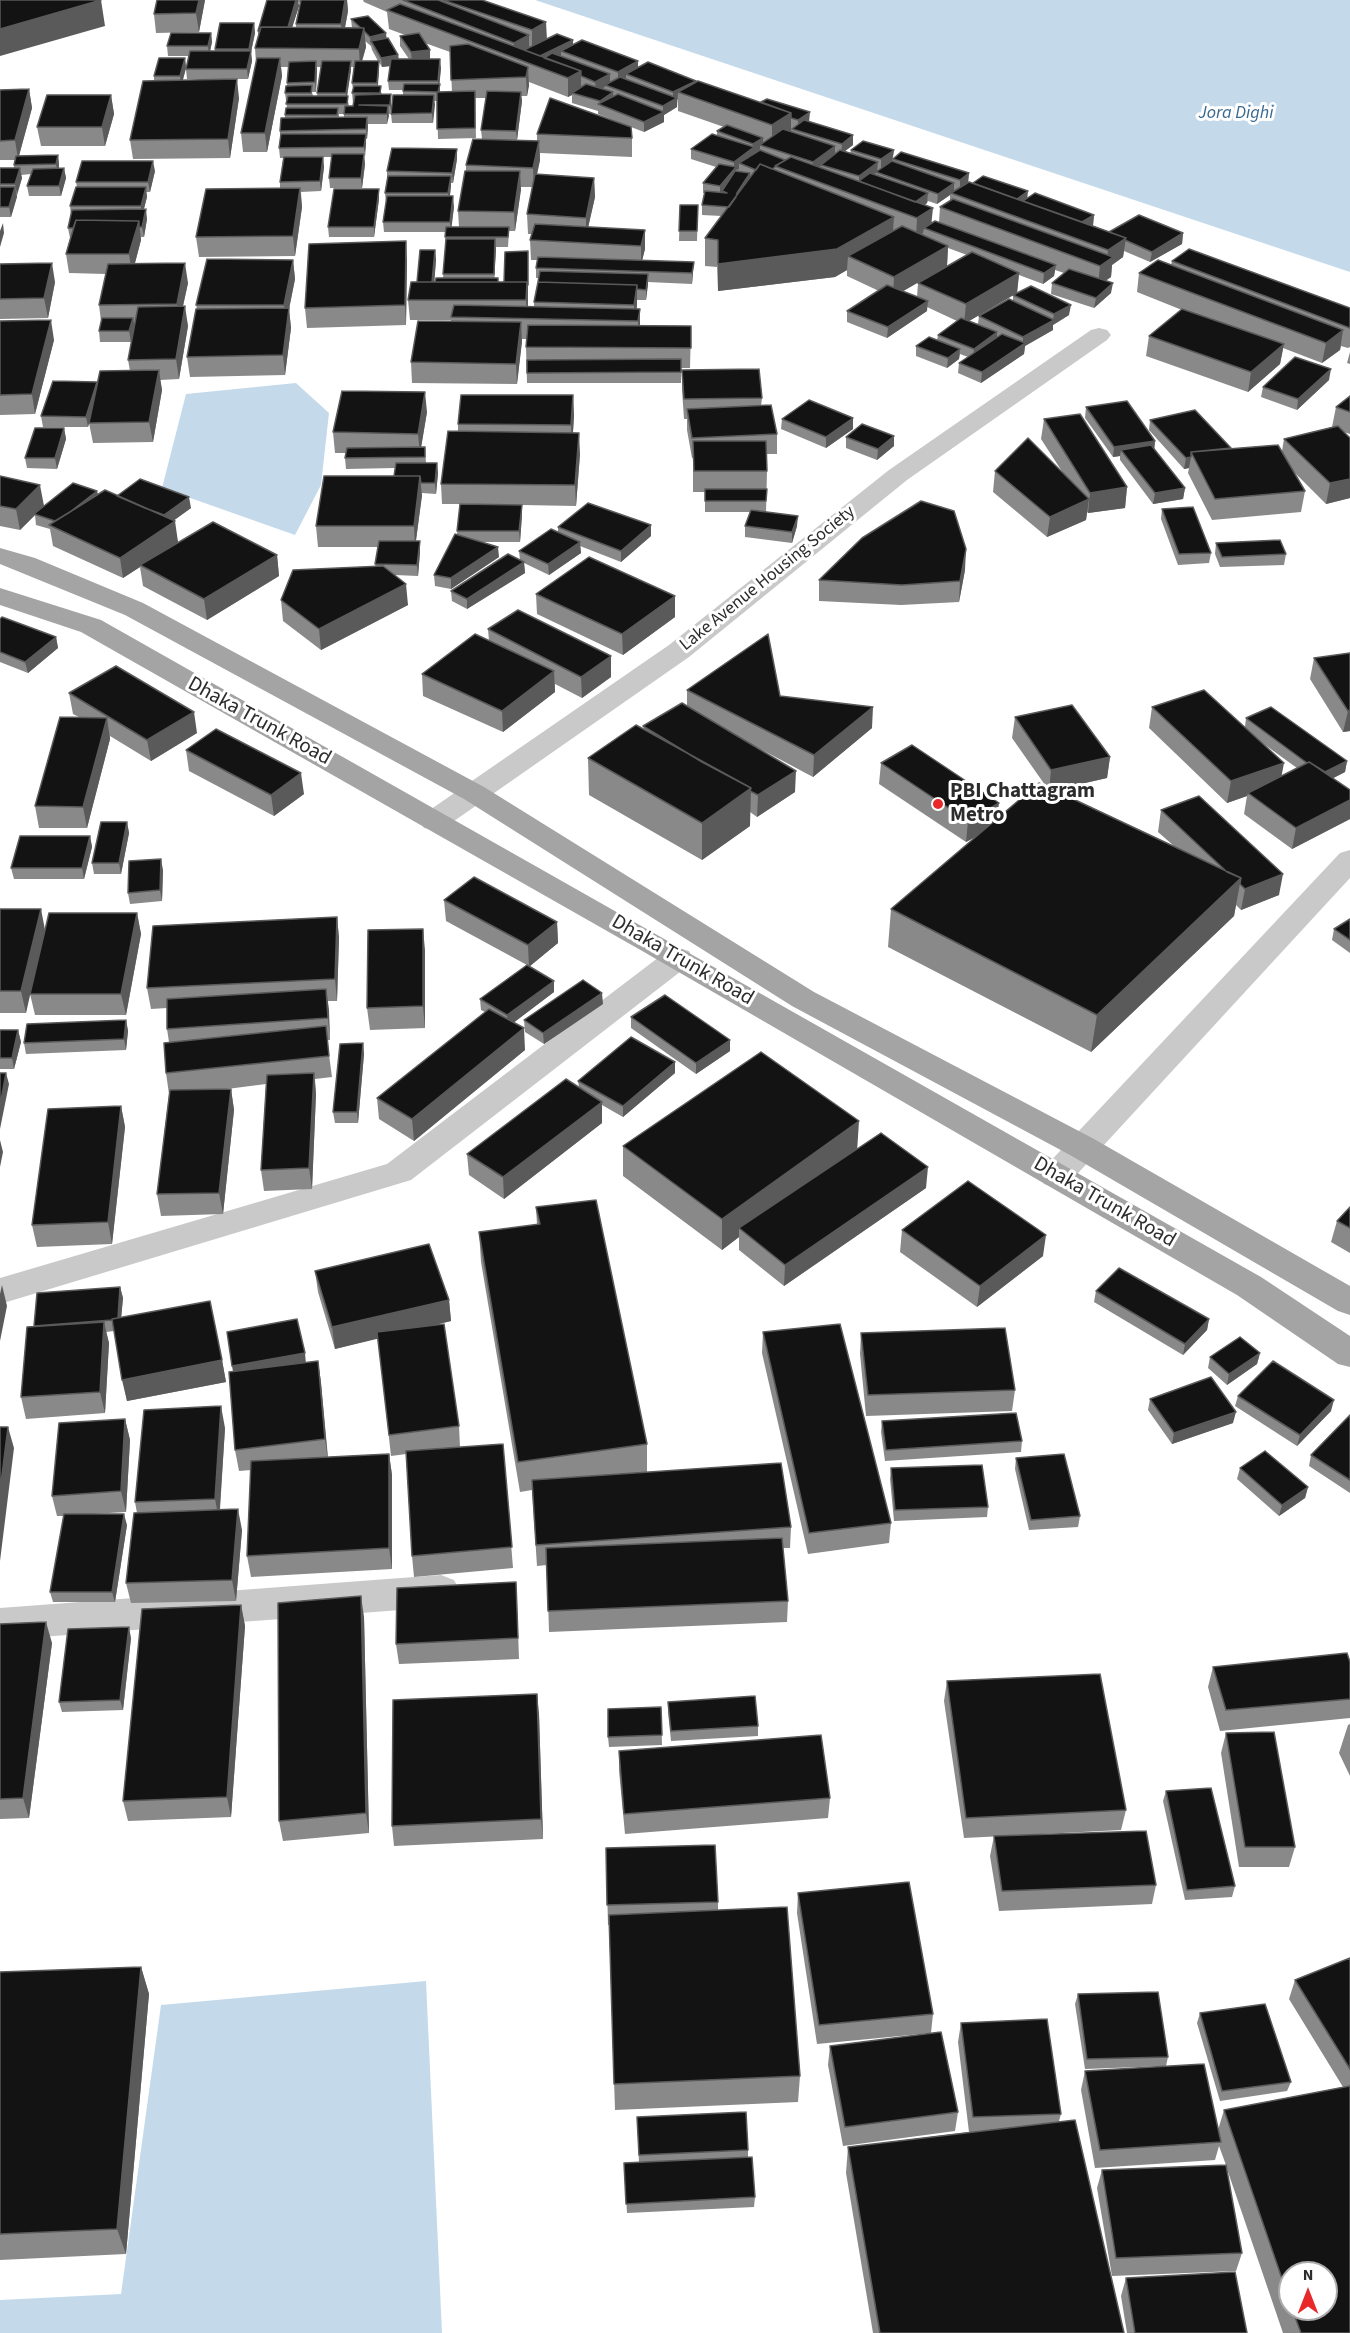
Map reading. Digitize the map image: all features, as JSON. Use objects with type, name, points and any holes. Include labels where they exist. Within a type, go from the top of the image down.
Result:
[{"type":"main road","name":"Dhaka Trunk Road","points":[[0,556],[26,564],[134,609],[474,793],[803,999],[1082,1147],[1350,1302]]},
{"type":"main road","name":"Dhaka Trunk Road","points":[[0,596],[91,626],[678,958],[1249,1286],[1350,1354]]},
{"type":"street","name":"Lake Avenue Housing Society","points":[[434,821],[679,651],[898,475],[1099,335]]},
{"type":"street","points":[[1056,1176],[1350,860]]},
{"type":"street","points":[[0,1292],[399,1172],[678,958]]},
{"type":"street","points":[[0,1624],[476,1588]]},
{"type":"water","name":"Jora Dighi","points":[[535,0],[1350,0],[1350,272]]},
{"type":"water","points":[[296,383],[329,413],[321,485],[295,535],[162,488],[186,394]]},
{"type":"water","points":[[426,1981],[442,2333],[0,2333],[0,2300],[121,2294],[161,2005]]},
{"type":"building","points":[[0,0],[101,0],[0,29]]},
{"type":"building","points":[[157,0],[199,0],[196,13],[154,14]]},
{"type":"building","points":[[267,0],[296,0],[288,27],[261,27],[258,31]]},
{"type":"building","points":[[301,0],[345,0],[341,24],[296,24]]},
{"type":"building","points":[[403,0],[438,0],[529,35],[514,43]]},
{"type":"building","points":[[443,0],[482,0],[546,22],[532,30]]},
{"type":"building","points":[[400,4],[581,71],[568,78],[387,10]]},
{"type":"building","points":[[368,16],[386,33],[370,37],[364,28],[351,19]]},
{"type":"building","points":[[220,23],[254,23],[249,49],[215,49]]},
{"type":"building","points":[[261,27],[364,28],[359,49],[255,48]]},
{"type":"building","points":[[171,33],[211,33],[208,46],[167,46]]},
{"type":"building","points":[[419,33],[430,50],[411,52],[400,36]]},
{"type":"building","points":[[557,34],[573,40],[540,56],[524,50]]},
{"type":"building","points":[[388,38],[398,55],[381,58],[371,41]]},
{"type":"building","points":[[582,40],[638,61],[618,72],[561,51]]},
{"type":"building","points":[[468,44],[528,67],[526,77],[451,80],[450,46]]},
{"type":"building","points":[[190,51],[251,51],[247,69],[186,69]]},
{"type":"building","points":[[552,53],[610,74],[595,82],[581,76],[581,71],[544,58]]},
{"type":"building","points":[[159,58],[185,58],[180,76],[154,76]]},
{"type":"building","points":[[257,58],[280,58],[265,133],[241,133]]},
{"type":"building","points":[[391,59],[440,59],[438,81],[388,81]]},
{"type":"building","points":[[316,61],[315,82],[287,83],[289,62]]},
{"type":"building","points":[[322,61],[351,61],[346,93],[317,93]]},
{"type":"building","points":[[355,61],[379,61],[377,83],[352,83]]},
{"type":"building","points":[[648,62],[696,81],[673,92],[626,74]]},
{"type":"building","points":[[620,77],[677,98],[663,106],[605,85]]},
{"type":"building","points":[[237,79],[228,139],[130,140],[143,81]]},
{"type":"building","points":[[698,81],[791,113],[772,125],[678,92]]},
{"type":"building","points":[[404,84],[440,84],[438,92],[403,91]]},
{"type":"building","points":[[586,84],[613,92],[600,101],[572,93]]},
{"type":"building","points":[[312,85],[311,93],[285,93],[286,86]]},
{"type":"building","points":[[354,86],[381,86],[380,93],[352,93]]},
{"type":"building","points":[[29,89],[15,140],[0,141],[0,90]]},
{"type":"building","points":[[475,91],[475,128],[437,129],[437,92]]},
{"type":"building","points":[[487,91],[521,92],[516,131],[481,130]]},
{"type":"building","points":[[391,94],[390,105],[359,105],[388,106],[387,114],[344,114],[345,106],[353,106],[355,95]]},
{"type":"building","points":[[618,94],[664,112],[644,122],[598,104]]},
{"type":"building","points":[[47,95],[111,95],[102,127],[37,127]]},
{"type":"building","points":[[393,95],[434,95],[432,113],[391,114]]},
{"type":"building","points":[[288,96],[348,96],[347,104],[286,104]]},
{"type":"building","points":[[550,98],[631,127],[632,138],[537,134]]},
{"type":"building","points":[[767,99],[810,112],[798,120],[791,118],[791,113],[761,102]]},
{"type":"building","points":[[286,108],[338,108],[337,115],[285,115]]},
{"type":"building","points":[[367,117],[366,129],[280,131],[281,118]]},
{"type":"building","points":[[804,120],[853,135],[842,144],[792,129]]},
{"type":"building","points":[[727,125],[763,138],[753,144],[717,131]]},
{"type":"building","points":[[783,129],[835,146],[813,162],[760,145]]},
{"type":"building","points":[[281,134],[366,134],[364,147],[279,148]]},
{"type":"building","points":[[712,134],[754,147],[734,162],[691,149]]},
{"type":"building","points":[[473,139],[539,141],[533,168],[466,165]]},
{"type":"building","points":[[863,141],[894,150],[881,159],[851,150]]},
{"type":"building","points":[[392,148],[457,149],[452,173],[387,171]]},
{"type":"building","points":[[760,150],[785,160],[772,169],[760,164],[756,170],[739,163]]},
{"type":"building","points":[[840,150],[878,162],[859,176],[821,165]]},
{"type":"building","points":[[901,152],[969,173],[960,180],[893,159]]},
{"type":"building","points":[[332,154],[364,154],[361,178],[329,178]]},
{"type":"building","points":[[58,155],[56,164],[14,165],[16,156]]},
{"type":"building","points":[[284,157],[323,157],[320,181],[280,182]]},
{"type":"building","points":[[791,157],[933,208],[917,218],[775,166]]},
{"type":"building","points":[[82,161],[153,161],[148,182],[76,182]]},
{"type":"building","points":[[892,161],[954,183],[938,194],[876,172]]},
{"type":"building","points":[[719,164],[736,167],[720,186],[703,183]]},
{"type":"building","points":[[760,164],[894,217],[837,249],[718,264],[718,240],[705,238]]},
{"type":"building","points":[[0,168],[20,168],[15,184],[0,184]]},
{"type":"building","points":[[64,168],[59,186],[27,186],[33,169]]},
{"type":"building","points":[[465,171],[520,171],[514,212],[458,211]]},
{"type":"building","points":[[735,171],[750,173],[729,207],[702,205],[705,191],[727,193],[722,191]]},
{"type":"building","points":[[870,173],[928,193],[915,202],[859,181]]},
{"type":"building","points":[[535,174],[594,178],[586,218],[527,214]]},
{"type":"building","points":[[388,176],[451,176],[448,193],[385,193]]},
{"type":"building","points":[[983,176],[1028,191],[1017,199],[973,183]]},
{"type":"building","points":[[969,182],[1126,238],[1108,250],[951,193]]},
{"type":"building","points":[[0,187],[15,187],[9,207],[0,207]]},
{"type":"building","points":[[76,187],[146,187],[141,206],[70,206]]},
{"type":"building","points":[[300,188],[293,236],[196,237],[206,189]]},
{"type":"building","points":[[334,189],[379,189],[374,227],[328,227]]},
{"type":"building","points":[[1035,193],[1094,215],[1082,222],[1023,201]]},
{"type":"building","points":[[387,196],[453,196],[450,222],[383,222]]},
{"type":"building","points":[[953,199],[1113,257],[1100,266],[940,207]]},
{"type":"building","points":[[680,205],[698,205],[697,231],[679,231]]},
{"type":"building","points":[[146,209],[142,227],[139,227],[139,221],[76,220],[73,228],[68,228],[72,210]]},
{"type":"building","points":[[1139,215],[1183,233],[1152,252],[1109,232]]},
{"type":"building","points":[[76,220],[139,221],[129,254],[66,254]]},
{"type":"building","points":[[935,221],[1056,265],[1044,273],[924,228]]},
{"type":"building","points":[[535,224],[645,230],[641,246],[530,240]]},
{"type":"building","points":[[902,226],[948,246],[894,277],[848,256]]},
{"type":"building","points":[[446,227],[509,227],[508,237],[445,237]]},
{"type":"building","points":[[446,239],[495,239],[494,274],[443,274]]},
{"type":"building","points":[[406,241],[405,305],[305,308],[309,244]]},
{"type":"building","points":[[1189,249],[1350,308],[1350,328],[1172,261]]},
{"type":"building","points":[[420,250],[435,250],[432,282],[417,282]]},
{"type":"building","points":[[528,251],[528,285],[527,282],[504,282],[505,252]]},
{"type":"building","points":[[972,252],[1019,273],[966,304],[918,283]]},
{"type":"building","points":[[538,257],[694,262],[692,273],[536,268]]},
{"type":"building","points":[[207,259],[293,260],[284,305],[196,305]]},
{"type":"building","points":[[1158,260],[1343,330],[1326,343],[1139,273]]},
{"type":"building","points":[[52,263],[44,298],[0,299],[0,264]]},
{"type":"building","points":[[185,263],[177,304],[99,305],[108,264]]},
{"type":"building","points":[[1069,269],[1113,283],[1096,298],[1052,283]]},
{"type":"building","points":[[540,271],[648,274],[646,290],[637,289],[637,285],[538,282]]},
{"type":"building","points":[[436,278],[498,278],[498,282],[435,282]]},
{"type":"building","points":[[411,282],[527,282],[526,300],[408,300]]},
{"type":"building","points":[[538,282],[637,285],[634,305],[534,302]]},
{"type":"building","points":[[887,285],[928,301],[888,327],[847,311]]},
{"type":"building","points":[[1031,286],[1071,305],[1054,314],[1013,295]]},
{"type":"building","points":[[1009,299],[1054,320],[1023,337],[979,316]]},
{"type":"building","points":[[454,305],[640,309],[638,321],[451,317]]},
{"type":"building","points":[[185,306],[176,359],[128,360],[138,307]]},
{"type":"building","points":[[289,308],[283,355],[187,357],[196,309]]},
{"type":"building","points":[[1182,309],[1284,344],[1251,372],[1149,336]]},
{"type":"building","points":[[102,318],[133,318],[129,331],[99,331]]},
{"type":"building","points":[[961,318],[997,332],[974,349],[938,335]]},
{"type":"building","points":[[51,320],[32,394],[0,395],[0,321]]},
{"type":"building","points":[[418,321],[521,322],[516,364],[411,362]]},
{"type":"building","points":[[528,325],[691,326],[691,348],[526,347]]},
{"type":"building","points":[[1002,334],[1025,343],[982,372],[959,363]]},
{"type":"building","points":[[929,337],[960,349],[948,358],[916,346]]},
{"type":"building","points":[[1295,357],[1331,369],[1298,399],[1263,387]]},
{"type":"building","points":[[681,359],[681,372],[527,373],[527,360]]},
{"type":"building","points":[[759,369],[762,398],[684,399],[682,370]]},
{"type":"building","points":[[159,370],[149,422],[89,423],[100,371]]},
{"type":"building","points":[[53,381],[97,382],[86,417],[41,416]]},
{"type":"building","points":[[342,391],[425,392],[418,434],[333,432]]},
{"type":"building","points":[[461,395],[573,395],[571,425],[458,424]]},
{"type":"building","points":[[1350,396],[1350,412],[1336,407]]},
{"type":"building","points":[[809,400],[853,418],[826,437],[782,419]]},
{"type":"building","points":[[1127,401],[1155,441],[1114,447],[1086,407]]},
{"type":"building","points":[[771,405],[777,434],[692,438],[687,409]]},
{"type":"building","points":[[1195,410],[1231,448],[1191,452],[1191,457],[1186,458],[1150,420]]},
{"type":"building","points":[[1080,414],[1127,487],[1090,493],[1044,419]]},
{"type":"building","points":[[862,424],[894,436],[878,449],[846,437]]},
{"type":"building","points":[[1338,426],[1350,438],[1350,479],[1330,483],[1284,439]]},
{"type":"building","points":[[35,428],[64,428],[55,458],[25,458]]},
{"type":"building","points":[[448,431],[579,433],[575,485],[441,484]]},
{"type":"building","points":[[1028,438],[1089,499],[1050,517],[995,471]]},
{"type":"building","points":[[693,441],[766,441],[767,471],[694,471]]},
{"type":"building","points":[[1151,445],[1185,488],[1155,493],[1121,450]]},
{"type":"building","points":[[1278,445],[1305,491],[1215,499],[1191,452]]},
{"type":"building","points":[[425,447],[425,457],[345,458],[347,448]]},
{"type":"building","points":[[396,463],[437,463],[435,483],[421,483],[420,476],[394,476]]},
{"type":"building","points":[[0,476],[40,485],[16,509],[0,506]]},
{"type":"building","points":[[324,476],[420,476],[414,526],[316,526]]},
{"type":"building","points":[[140,479],[189,497],[164,515],[117,496]]},
{"type":"building","points":[[73,483],[97,491],[55,521],[34,514]]},
{"type":"building","points":[[705,489],[767,489],[766,501],[705,501]]},
{"type":"building","points":[[105,490],[175,521],[120,558],[49,525]]},
{"type":"building","points":[[921,501],[954,511],[966,549],[960,581],[902,585],[819,580],[862,538]]},
{"type":"building","points":[[588,503],[651,525],[621,551],[558,527]]},
{"type":"building","points":[[460,504],[522,505],[519,531],[457,531]]},
{"type":"building","points":[[1193,507],[1211,553],[1179,554],[1162,509]]},
{"type":"building","points":[[751,510],[798,516],[792,532],[745,526]]},
{"type":"building","points":[[213,522],[277,555],[204,599],[140,565]]},
{"type":"building","points":[[551,529],[580,542],[548,564],[519,551]]},
{"type":"building","points":[[455,534],[498,547],[451,578],[434,575]]},
{"type":"building","points":[[1280,540],[1286,554],[1222,557],[1216,543]]},
{"type":"building","points":[[379,541],[420,541],[417,565],[375,564]]},
{"type":"building","points":[[508,554],[524,562],[467,599],[451,591]]},
{"type":"building","points":[[589,557],[675,596],[622,634],[536,594]]},
{"type":"building","points":[[383,566],[406,584],[319,629],[281,600],[293,570]]},
{"type":"building","points":[[518,610],[611,656],[581,677],[488,629]]},
{"type":"building","points":[[2,617],[56,637],[25,662],[0,652],[0,619]]},
{"type":"building","points":[[475,634],[554,671],[502,711],[422,674]]},
{"type":"building","points":[[768,634],[780,696],[873,707],[814,755],[687,690]]},
{"type":"building","points":[[1350,653],[1350,710],[1348,711],[1314,658]]},
{"type":"building","points":[[116,666],[194,712],[147,740],[69,693]]},
{"type":"building","points":[[1204,690],[1284,763],[1231,781],[1152,707]]},
{"type":"building","points":[[682,703],[796,771],[758,795],[750,791],[751,788],[702,762],[643,726]]},
{"type":"building","points":[[1072,705],[1110,757],[1051,770],[1015,717]]},
{"type":"building","points":[[1271,707],[1347,761],[1325,772],[1307,763],[1246,718]]},
{"type":"building","points":[[60,717],[107,718],[83,807],[35,806]]},
{"type":"building","points":[[636,725],[751,788],[702,823],[588,758]]},
{"type":"building","points":[[216,729],[301,773],[271,795],[186,750]]},
{"type":"building","points":[[912,745],[999,803],[968,821],[881,763]]},
{"type":"building","points":[[1309,762],[1350,790],[1350,800],[1296,828],[1248,793]]},
{"type":"building","points":[[1039,783],[1241,878],[1097,1015],[891,909]]},
{"type":"building","points":[[1199,796],[1283,874],[1245,889],[1240,884],[1241,878],[1227,872],[1161,810]]},
{"type":"building","points":[[101,822],[127,822],[119,863],[92,863]]},
{"type":"building","points":[[20,836],[90,836],[82,868],[11,868]]},
{"type":"building","points":[[161,859],[160,890],[128,893],[129,861]]},
{"type":"building","points":[[474,877],[557,922],[528,945],[444,900]]},
{"type":"building","points":[[0,909],[41,909],[21,991],[0,991]]},
{"type":"building","points":[[49,913],[137,913],[121,994],[30,994]]},
{"type":"building","points":[[337,917],[335,979],[147,988],[153,926]]},
{"type":"building","points":[[1350,919],[1350,940],[1334,929]]},
{"type":"building","points":[[423,929],[423,1006],[367,1008],[368,930]]},
{"type":"building","points":[[527,965],[554,981],[507,1015],[480,999]]},
{"type":"building","points":[[583,980],[602,993],[543,1033],[524,1020]]},
{"type":"building","points":[[326,989],[328,1018],[167,1029],[167,999]]},
{"type":"building","points":[[665,995],[730,1040],[696,1063],[631,1017]]},
{"type":"building","points":[[489,1009],[524,1028],[412,1119],[377,1098]]},
{"type":"building","points":[[126,1020],[124,1039],[24,1043],[27,1024]]},
{"type":"building","points":[[326,1026],[329,1056],[166,1073],[164,1043]]},
{"type":"building","points":[[0,1030],[18,1030],[12,1058],[0,1058]]},
{"type":"building","points":[[631,1037],[675,1062],[623,1106],[578,1081]]},
{"type":"building","points":[[363,1043],[357,1112],[333,1112],[340,1044]]},
{"type":"building","points":[[761,1052],[859,1121],[722,1219],[623,1146]]},
{"type":"building","points":[[0,1073],[6,1073],[0,1106]]},
{"type":"building","points":[[314,1073],[309,1168],[261,1170],[267,1075]]},
{"type":"building","points":[[566,1079],[602,1102],[503,1177],[467,1154]]},
{"type":"building","points":[[231,1089],[219,1193],[157,1194],[170,1090]]},
{"type":"building","points":[[121,1106],[108,1222],[32,1225],[48,1109]]},
{"type":"building","points":[[881,1133],[928,1167],[785,1265],[739,1228]]},
{"type":"building","points":[[968,1181],[1046,1235],[980,1286],[902,1230]]},
{"type":"building","points":[[596,1200],[647,1444],[518,1462],[479,1232],[540,1224],[536,1207]]},
{"type":"building","points":[[1350,1207],[1350,1228],[1337,1221]]},
{"type":"building","points":[[429,1244],[449,1300],[332,1327],[315,1271]]},
{"type":"building","points":[[1119,1268],[1209,1319],[1185,1344],[1096,1291]]},
{"type":"building","points":[[120,1287],[118,1318],[34,1326],[37,1293]]},
{"type":"building","points":[[210,1301],[222,1360],[122,1380],[112,1319]]},
{"type":"building","points":[[297,1319],[305,1353],[232,1366],[227,1332]]},
{"type":"building","points":[[104,1322],[100,1392],[21,1397],[27,1327]]},
{"type":"building","points":[[444,1324],[459,1426],[389,1435],[377,1332]]},
{"type":"building","points":[[840,1324],[891,1523],[809,1533],[763,1332]]},
{"type":"building","points":[[1005,1328],[1015,1390],[868,1395],[861,1333]]},
{"type":"building","points":[[1240,1337],[1260,1353],[1229,1374],[1210,1357]]},
{"type":"building","points":[[318,1361],[325,1439],[235,1450],[229,1372]]},
{"type":"building","points":[[1273,1361],[1334,1400],[1300,1435],[1238,1396]]},
{"type":"building","points":[[1211,1377],[1236,1412],[1174,1433],[1150,1399]]},
{"type":"building","points":[[221,1406],[215,1499],[135,1502],[144,1410]]},
{"type":"building","points":[[1016,1413],[1022,1441],[886,1450],[882,1421]]},
{"type":"building","points":[[1350,1415],[1350,1480],[1311,1455]]},
{"type":"building","points":[[125,1419],[121,1491],[52,1496],[59,1423]]},
{"type":"building","points":[[0,1427],[8,1427],[0,1491]]},
{"type":"building","points":[[503,1444],[512,1547],[412,1556],[406,1451]]},
{"type":"building","points":[[1265,1451],[1308,1487],[1282,1505],[1240,1468]]},
{"type":"building","points":[[389,1454],[389,1548],[247,1556],[251,1461]]},
{"type":"building","points":[[1064,1454],[1080,1516],[1031,1520],[1016,1458]]},
{"type":"building","points":[[781,1463],[791,1527],[536,1545],[532,1480]]},
{"type":"building","points":[[982,1465],[988,1507],[895,1510],[891,1468]]},
{"type":"building","points":[[238,1509],[232,1580],[126,1583],[134,1513]]},
{"type":"building","points":[[64,1514],[124,1514],[112,1592],[50,1592]]},
{"type":"building","points":[[782,1538],[788,1601],[548,1611],[546,1548]]},
{"type":"building","points":[[516,1582],[518,1638],[396,1644],[397,1588]]},
{"type":"building","points":[[361,1596],[366,1813],[279,1821],[278,1603]]},
{"type":"building","points":[[241,1605],[227,1797],[123,1801],[142,1609]]},
{"type":"building","points":[[46,1622],[23,1798],[0,1799],[0,1624]]},
{"type":"building","points":[[129,1627],[120,1700],[59,1702],[68,1629]]},
{"type":"building","points":[[1347,1653],[1350,1662],[1350,1699],[1226,1710],[1213,1667]]},
{"type":"building","points":[[1100,1674],[1126,1810],[966,1818],[947,1681]]},
{"type":"building","points":[[537,1694],[541,1819],[392,1826],[393,1700]]},
{"type":"building","points":[[755,1696],[758,1726],[671,1731],[668,1702]]},
{"type":"building","points":[[661,1707],[662,1735],[608,1737],[608,1709]]},
{"type":"building","points":[[1274,1732],[1295,1847],[1245,1847],[1226,1733]]},
{"type":"building","points":[[821,1735],[830,1798],[624,1814],[619,1751]]},
{"type":"building","points":[[1211,1788],[1235,1886],[1187,1890],[1166,1791]]},
{"type":"building","points":[[1146,1831],[1156,1885],[1002,1891],[994,1836]]},
{"type":"building","points":[[715,1845],[718,1902],[607,1905],[606,1848]]},
{"type":"building","points":[[909,1882],[933,2014],[819,2025],[798,1893]]},
{"type":"building","points":[[787,1907],[800,2076],[614,2084],[609,1915]]},
{"type":"building","points":[[1350,1958],[1350,2069],[1295,1980]]},
{"type":"building","points":[[141,1967],[117,2229],[0,2234],[0,1972]]},
{"type":"building","points":[[1158,1992],[1168,2057],[1087,2059],[1078,1994]]},
{"type":"building","points":[[1265,2004],[1291,2082],[1222,2091],[1200,2013]]},
{"type":"building","points":[[1047,2019],[1061,2114],[973,2117],[961,2023]]},
{"type":"building","points":[[941,2032],[958,2112],[845,2127],[830,2046]]},
{"type":"building","points":[[1204,2064],[1221,2142],[1100,2150],[1085,2071]]},
{"type":"building","points":[[1350,2086],[1350,2333],[1301,2333],[1296,2321],[1338,2321],[1338,2261],[1278,2261],[1278,2267],[1224,2110]]},
{"type":"building","points":[[746,2112],[748,2150],[639,2155],[637,2117]]},
{"type":"building","points":[[1075,2120],[1124,2333],[880,2333],[848,2147]]},
{"type":"building","points":[[752,2157],[755,2197],[626,2204],[624,2163]]},
{"type":"building","points":[[1226,2165],[1242,2253],[1116,2258],[1102,2170]]},
{"type":"building","points":[[1235,2272],[1247,2333],[1135,2333],[1126,2278]]},
{"type":"place","name":"PBI Chattagram Metro","points":[[938,804]]}]
